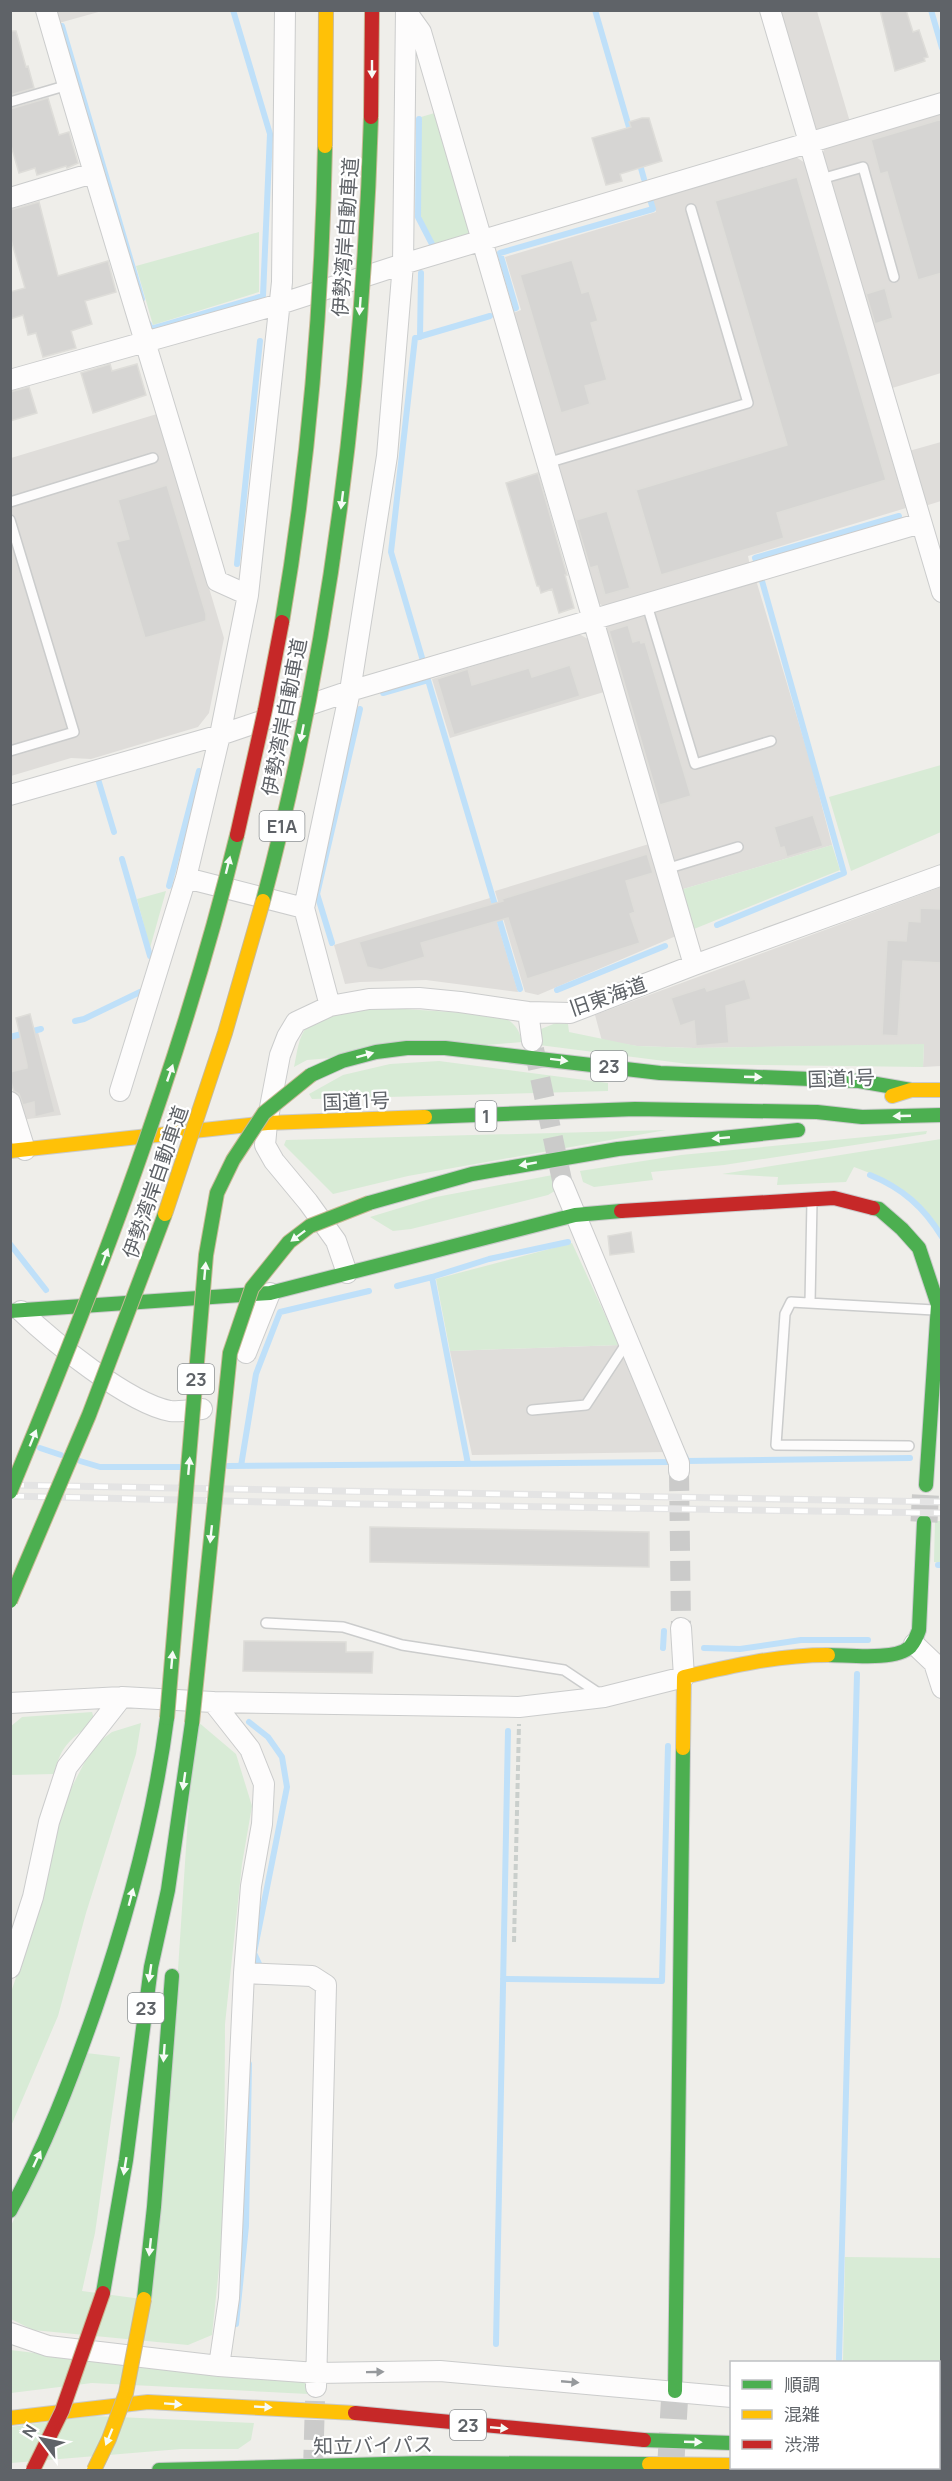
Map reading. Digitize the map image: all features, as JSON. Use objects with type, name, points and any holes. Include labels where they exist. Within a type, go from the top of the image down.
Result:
[{"type":"main road","name":"伊勢湾岸自動車道","points":[[10,1492],[104,1260],[176,1053],[207,947],[255,756],[275,659],[292,556],[317,341],[326,157],[326,10]]},
{"type":"main road","name":"伊勢湾岸自動車道","points":[[10,1602],[99,1392],[152,1253],[222,1044],[281,834],[340,515],[351,419],[369,180],[372,10]]},
{"type":"main road","name":"23","points":[[10,2211],[26,2185],[63,2101],[119,1940],[136,1879],[163,1758],[206,1256],[217,1193],[233,1160],[264,1113],[311,1075],[342,1061],[376,1052],[407,1048],[445,1048],[660,1073],[859,1081],[911,1090]]},
{"type":"main road","name":"国道1号","points":[[863,1097],[899,1095],[911,1090],[942,1090]]},
{"type":"main road","name":"国道1号","points":[[705,1108],[780,1100],[827,1098]]},
{"type":"main road","name":"国道1号","points":[[18,1150],[267,1123],[635,1109],[705,1108],[777,1113],[817,1112],[862,1117],[942,1115]]},
{"type":"main road","name":"23","points":[[33,2470],[62,2411],[103,2293],[126,2160],[151,1967],[168,1890],[192,1723],[230,1353],[252,1288],[289,1242],[310,1226],[369,1203],[472,1174],[680,1141],[804,1130],[862,1117]]},
{"type":"main road","points":[[16,1311],[270,1293],[575,1215],[667,1207],[834,1198],[879,1209],[894,1222],[919,1248],[938,1305],[926,1485]]},
{"type":"main road","points":[[675,2391],[684,1677],[736,1665],[804,1655],[892,1655],[906,1652],[914,1644],[919,1630],[924,1522]]},
{"type":"main road","points":[[110,1917],[130,1865],[163,1758]]},
{"type":"main road","points":[[94,2470],[109,2439],[126,2393],[144,2299],[154,2206],[171,1953],[168,1890]]},
{"type":"main road","name":"23","points":[[10,2418],[147,2402],[332,2411],[621,2439],[730,2444]]},
{"type":"main road","points":[[10,2407],[147,2402]]},
{"type":"main road","name":"知立バイパス","points":[[159,2470],[424,2463],[730,2465]]},
{"type":"street","points":[[46,10],[217,581],[248,595]]},
{"type":"street","points":[[120,1091],[186,878],[220,735],[248,595],[282,282],[285,10]]},
{"type":"street","points":[[770,10],[942,592]]},
{"type":"street","points":[[406,11],[421,32],[694,965]]},
{"type":"street","points":[[330,1006],[304,908],[350,690],[387,456],[403,264],[406,11]]},
{"type":"street","points":[[10,380],[280,304],[403,264],[942,103]]},
{"type":"street","points":[[10,198],[93,173]]},
{"type":"street","points":[[10,795],[220,735],[350,690],[921,524]]},
{"type":"street","name":"旧東海道","points":[[346,1274],[336,1241],[274,1161],[265,1145],[280,1055],[286,1037],[296,1022],[330,1006],[369,999],[419,998],[528,1012],[570,1013],[694,965],[942,875]]},
{"type":"street","points":[[186,878],[304,908]]},
{"type":"street","points":[[528,1012],[532,1041]]},
{"type":"street","points":[[10,1102],[18,1150]]},
{"type":"street","points":[[563,1185],[679,1463],[679,1472]]},
{"type":"street","points":[[16,1311],[131,1396],[170,1411],[237,1407],[246,1353],[270,1293]]},
{"type":"street","points":[[10,1703],[122,1697],[213,1702],[519,1707],[604,1697],[684,1677],[681,1628]]},
{"type":"street","points":[[914,1644],[934,1663],[942,1688]]},
{"type":"street","points":[[10,1968],[33,1897],[49,1822],[67,1767],[122,1697]]},
{"type":"street","points":[[213,1702],[250,1749],[264,1784],[262,1824],[251,1887],[244,1973],[230,2298],[219,2366]]},
{"type":"street","points":[[244,1973],[312,1976],[326,1985],[316,2380]]},
{"type":"street","points":[[10,2333],[48,2346],[316,2380],[440,2371],[730,2397]]},
{"type":"lane","points":[[10,102],[68,85]]},
{"type":"lane","points":[[820,180],[863,167],[894,277]]},
{"type":"lane","points":[[547,463],[748,403],[691,209]]},
{"type":"lane","points":[[10,502],[153,458]]},
{"type":"lane","points":[[10,520],[74,732],[10,751]]},
{"type":"lane","points":[[647,605],[695,764],[771,741]]},
{"type":"lane","points":[[666,869],[738,847]]},
{"type":"lane","points":[[810,1303],[812,1199]]},
{"type":"lane","points":[[909,1446],[776,1445],[785,1314],[791,1302],[937,1310]]},
{"type":"lane","points":[[532,1410],[586,1405],[628,1341]]},
{"type":"lane","points":[[266,1623],[343,1627],[402,1645],[564,1670],[604,1697]]},
{"type":"path","points":[[514,1942],[519,1707]]},
{"type":"shaded area","points":[[55,10],[102,11],[59,23]]},
{"type":"shaded area","points":[[780,11],[817,11],[850,122],[814,130]]},
{"type":"shaded area","points":[[941,113],[941,373],[889,389],[822,156],[825,147]]},
{"type":"shaded area","points":[[796,157],[805,163],[906,508],[748,556],[750,566],[607,608],[598,603],[513,313],[521,310],[505,257],[656,212],[653,200]]},
{"type":"shaded area","points":[[157,414],[224,638],[209,713],[198,727],[91,759],[71,758],[11,776],[11,458]]},
{"type":"shaded area","points":[[941,442],[941,501],[925,506],[909,451]]},
{"type":"shaded area","points":[[756,580],[811,764],[832,845],[680,890],[603,633],[608,625]]},
{"type":"shaded area","points":[[579,634],[588,639],[604,692],[450,738],[432,679]]},
{"type":"shaded area","points":[[649,844],[676,936],[538,995],[525,992],[495,891]]},
{"type":"shaded area","points":[[941,887],[941,1066],[923,1067],[924,1045],[694,1048],[637,1046],[602,1041],[595,1015]]},
{"type":"shaded area","points":[[490,898],[518,992],[426,980],[345,984],[334,945]]},
{"type":"shaded area","points":[[38,1032],[61,1115],[20,1120],[11,1081],[10,1038]]},
{"type":"shaded area","points":[[619,1345],[668,1452],[472,1455],[450,1351]]},
{"type":"green space","points":[[438,112],[472,229],[467,238],[436,247],[420,216],[421,117]]},
{"type":"green space","points":[[259,232],[259,292],[153,325],[136,266]]},
{"type":"green space","points":[[941,765],[941,832],[851,871],[829,797]]},
{"type":"green space","points":[[832,845],[840,870],[694,929],[680,890]]},
{"type":"green space","points":[[166,891],[150,948],[137,899]]},
{"type":"green space","points":[[374,1007],[497,1015],[514,1025],[522,1042],[307,1060],[294,1067],[302,1036],[313,1022],[329,1015]]},
{"type":"green space","points":[[556,1023],[568,1024],[569,1032],[637,1046],[694,1048],[924,1044],[923,1067],[688,1064],[539,1045],[537,1036],[541,1029]]},
{"type":"green space","points":[[439,1061],[608,1083],[608,1091],[312,1099],[309,1094],[343,1075],[390,1064]]},
{"type":"green space","points":[[666,1130],[408,1176],[333,1194],[284,1145],[286,1140]]},
{"type":"green space","points":[[927,1131],[926,1134],[724,1165],[651,1172],[653,1180],[594,1187],[583,1182],[580,1171],[681,1155]]},
{"type":"green space","points":[[941,1139],[941,1232],[923,1208],[904,1191],[854,1167],[846,1182],[777,1185],[778,1177],[722,1174]]},
{"type":"green space","points":[[563,1173],[566,1178],[558,1189],[548,1195],[411,1229],[393,1231],[370,1217],[436,1197]]},
{"type":"green space","points":[[572,1243],[619,1345],[450,1351],[436,1279]]},
{"type":"green space","points":[[935,1521],[941,1521],[941,1563],[934,1562]]},
{"type":"green space","points":[[92,1712],[95,1722],[68,1743],[60,1756],[54,1774],[11,1775],[10,1727],[22,1717]]},
{"type":"green space","points":[[197,1721],[236,1754],[252,1806],[242,1864],[225,2024],[224,2220],[212,2335],[188,2345],[33,2330],[11,2319],[11,2226],[86,2053],[120,2057],[95,2233],[82,2291],[149,2300],[167,2137],[189,1802]]},
{"type":"green space","points":[[141,1723],[136,1754],[86,1913],[58,2016],[11,2126],[11,1992],[31,1934],[63,1804],[93,1746],[112,1732]]},
{"type":"green space","points":[[845,2257],[941,2258],[941,2364],[940,2361],[843,2361]]},
{"type":"green space","points":[[10,2350],[187,2371],[303,2379],[308,2394],[92,2383],[11,2393]]},
{"type":"green space","points":[[94,2416],[254,2423],[251,2440],[238,2449],[181,2449],[11,2463],[10,2427]]},
{"type":"building","points":[[880,10],[906,10],[913,32],[919,30],[928,57],[924,58],[925,61],[895,71]]},
{"type":"building","points":[[10,31],[16,31],[34,88],[10,95]]},
{"type":"building","points":[[48,98],[59,135],[69,132],[78,163],[37,175],[35,168],[19,173],[10,142],[10,109]]},
{"type":"building","points":[[649,118],[662,161],[620,174],[622,181],[606,185],[592,138],[631,127],[629,122]]},
{"type":"building","points":[[942,119],[942,273],[918,280],[887,172],[880,174],[871,140]]},
{"type":"building","points":[[797,177],[886,480],[777,513],[784,538],[661,575],[636,490],[787,445],[715,201]]},
{"type":"building","points":[[39,202],[58,276],[108,261],[116,292],[85,301],[92,324],[71,331],[76,348],[43,357],[36,333],[28,335],[23,315],[10,319],[10,292],[25,288],[10,236],[10,210]]},
{"type":"building","points":[[572,260],[582,293],[589,291],[598,321],[591,323],[607,380],[585,386],[590,404],[561,413],[520,275]]},
{"type":"building","points":[[885,288],[893,318],[875,324],[866,294]]},
{"type":"building","points":[[110,364],[112,371],[137,364],[146,395],[93,413],[81,373]]},
{"type":"building","points":[[29,387],[37,413],[10,421],[10,392]]},
{"type":"building","points":[[538,473],[574,608],[559,613],[552,589],[541,593],[537,586],[506,483]]},
{"type":"building","points":[[167,485],[206,614],[206,621],[145,638],[116,542],[129,539],[118,500]]},
{"type":"building","points":[[607,511],[630,588],[605,595],[597,566],[590,568],[576,520]]},
{"type":"building","points":[[628,625],[633,642],[640,640],[641,643],[645,642],[691,796],[660,805],[609,631]]},
{"type":"building","points":[[570,665],[580,696],[454,735],[437,679],[468,669],[472,685],[529,668],[532,677]]},
{"type":"building","points":[[813,815],[823,846],[787,857],[784,847],[780,848],[774,827]]},
{"type":"building","points":[[647,854],[653,873],[626,881],[635,912],[630,914],[640,943],[527,979],[508,918],[421,943],[425,957],[381,970],[367,967],[359,942],[503,901],[502,899]]},
{"type":"building","points":[[920,908],[942,909],[942,963],[903,961],[898,1036],[882,1035],[887,940],[906,941],[908,921],[920,922]]},
{"type":"building","points":[[745,979],[751,999],[726,1006],[729,1043],[696,1046],[694,1021],[680,1026],[671,998],[705,987],[707,991]]},
{"type":"building","points":[[30,1014],[55,1112],[35,1117],[34,1102],[23,1105],[10,1079],[10,1072],[27,1068],[16,1018]]},
{"type":"building","points":[[631,1232],[634,1252],[610,1255],[608,1236]]},
{"type":"building","points":[[370,1527],[649,1532],[649,1567],[370,1562]]},
{"type":"building","points":[[244,1641],[346,1642],[346,1652],[373,1652],[372,1673],[243,1671]]},
{"type":"waterway","points":[[149,324],[151,329],[263,296],[270,134],[233,10]]},
{"type":"waterway","points":[[595,10],[631,134]]},
{"type":"waterway","points":[[931,10],[942,48]]},
{"type":"waterway","points":[[62,26],[142,299]]},
{"type":"waterway","points":[[419,119],[418,217],[433,246]]},
{"type":"waterway","points":[[639,161],[644,179]]},
{"type":"waterway","points":[[512,309],[516,308],[500,253],[653,209],[650,199]]},
{"type":"waterway","points":[[420,337],[421,273]]},
{"type":"waterway","points":[[423,661],[391,552],[415,338],[490,316]]},
{"type":"waterway","points":[[237,564],[260,341]]},
{"type":"waterway","points":[[757,563],[755,558],[899,516]]},
{"type":"waterway","points":[[717,925],[844,873],[762,581]]},
{"type":"waterway","points":[[383,693],[428,680],[520,989]]},
{"type":"waterway","points":[[332,943],[317,894],[360,709]]},
{"type":"waterway","points":[[169,886],[199,771]]},
{"type":"waterway","points":[[98,779],[114,832]]},
{"type":"waterway","points":[[122,859],[150,956]]},
{"type":"waterway","points":[[557,990],[665,946]]},
{"type":"waterway","points":[[75,1021],[84,1019],[140,992]]},
{"type":"waterway","points":[[10,1037],[41,1029]]},
{"type":"waterway","points":[[870,1175],[902,1192],[928,1216],[942,1237]]},
{"type":"waterway","points":[[468,1464],[432,1277],[489,1259],[568,1242]]},
{"type":"waterway","points":[[10,1244],[46,1290]]},
{"type":"waterway","points":[[397,1286],[432,1277]]},
{"type":"waterway","points":[[241,1466],[256,1374],[280,1312],[369,1291]]},
{"type":"waterway","points":[[40,1448],[61,1455]]},
{"type":"waterway","points":[[685,1456],[687,1461],[910,1458]]},
{"type":"waterway","points":[[80,1461],[100,1467],[179,1467]]},
{"type":"waterway","points":[[228,1466],[669,1462]]},
{"type":"waterway","points":[[663,1648],[664,1631]]},
{"type":"waterway","points":[[704,1648],[740,1649],[801,1640],[868,1640]]},
{"type":"waterway","points":[[839,2359],[857,1674]]},
{"type":"waterway","points":[[249,1722],[268,1737],[282,1757],[287,1787],[254,1953],[260,1966]]},
{"type":"waterway","points":[[496,2344],[508,1731]]},
{"type":"waterway","points":[[503,1979],[662,1981],[668,1746]]},
{"type":"waterway","points":[[236,2324],[246,2226],[249,2064]]},
{"type":"tunnel","points":[[534,1049],[563,1185]]},
{"type":"tunnel","points":[[679,1471],[681,1628]]},
{"type":"tunnel","points":[[924,1522],[926,1485]]},
{"type":"tunnel","points":[[671,2460],[675,2391]]},
{"type":"tunnel","points":[[313,2470],[315,2401]]},
{"type":"railway","points":[[10,1485],[942,1502]]},
{"type":"railway","points":[[10,1496],[942,1513]]},
{"type":"traffic: fast","points":[[263,901],[287,805],[307,708],[340,512],[360,315],[371,117]]},
{"type":"traffic: fast","points":[[282,622],[307,444],[321,265],[325,146]]},
{"type":"traffic: fast","points":[[10,1492],[75,1330],[136,1168],[191,1003],[237,835]]},
{"type":"traffic: fast","points":[[311,1075],[342,1061],[376,1052],[407,1048],[445,1048],[660,1073],[859,1081],[911,1090]]},
{"type":"traffic: fast","points":[[167,1718],[206,1255],[217,1193],[233,1160],[264,1113],[311,1075]]},
{"type":"traffic: fast","points":[[425,1117],[635,1109],[817,1112],[862,1117],[942,1115]]},
{"type":"traffic: fast","points":[[369,1203],[472,1174],[618,1149],[798,1130]]},
{"type":"traffic: fast","points":[[192,1723],[230,1353],[252,1288],[289,1242],[310,1226],[369,1203]]},
{"type":"traffic: fast","points":[[873,1208],[879,1209],[919,1248],[938,1305],[926,1485]]},
{"type":"traffic: fast","points":[[10,1311],[270,1293],[575,1215],[621,1211]]},
{"type":"traffic: fast","points":[[10,1601],[89,1415],[165,1214]]},
{"type":"traffic: fast","points":[[828,1655],[883,1656],[910,1647],[919,1630],[924,1522]]},
{"type":"traffic: fast","points":[[10,2211],[57,2112],[107,1974],[129,1902],[147,1829],[167,1718]]},
{"type":"traffic: fast","points":[[103,2293],[126,2160],[151,1967],[168,1890],[192,1723]]},
{"type":"traffic: fast","points":[[675,2391],[683,1748]]},
{"type":"traffic: fast","points":[[144,2299],[154,2207],[172,1976]]},
{"type":"traffic: fast","points":[[644,2440],[730,2443]]},
{"type":"traffic: fast","points":[[159,2470],[424,2463],[649,2464]]},
{"type":"traffic: slow","points":[[325,146],[326,10]]},
{"type":"traffic: slow","points":[[165,1214],[225,1033],[263,901]]},
{"type":"traffic: slow","points":[[892,1096],[911,1090],[942,1090]]},
{"type":"traffic: slow","points":[[10,1151],[267,1123],[425,1117]]},
{"type":"traffic: slow","points":[[683,1748],[684,1677],[773,1659],[828,1655]]},
{"type":"traffic: slow","points":[[94,2470],[109,2439],[126,2393],[144,2299]]},
{"type":"traffic: slow","points":[[10,2418],[148,2402],[355,2413]]},
{"type":"traffic: slow","points":[[649,2464],[730,2465]]},
{"type":"traffic: jam","points":[[371,117],[372,10]]},
{"type":"traffic: jam","points":[[237,835],[282,622]]},
{"type":"traffic: jam","points":[[621,1211],[834,1198],[873,1208]]},
{"type":"traffic: jam","points":[[33,2470],[62,2411],[103,2293]]},
{"type":"traffic: jam","points":[[355,2413],[644,2440]]}]
